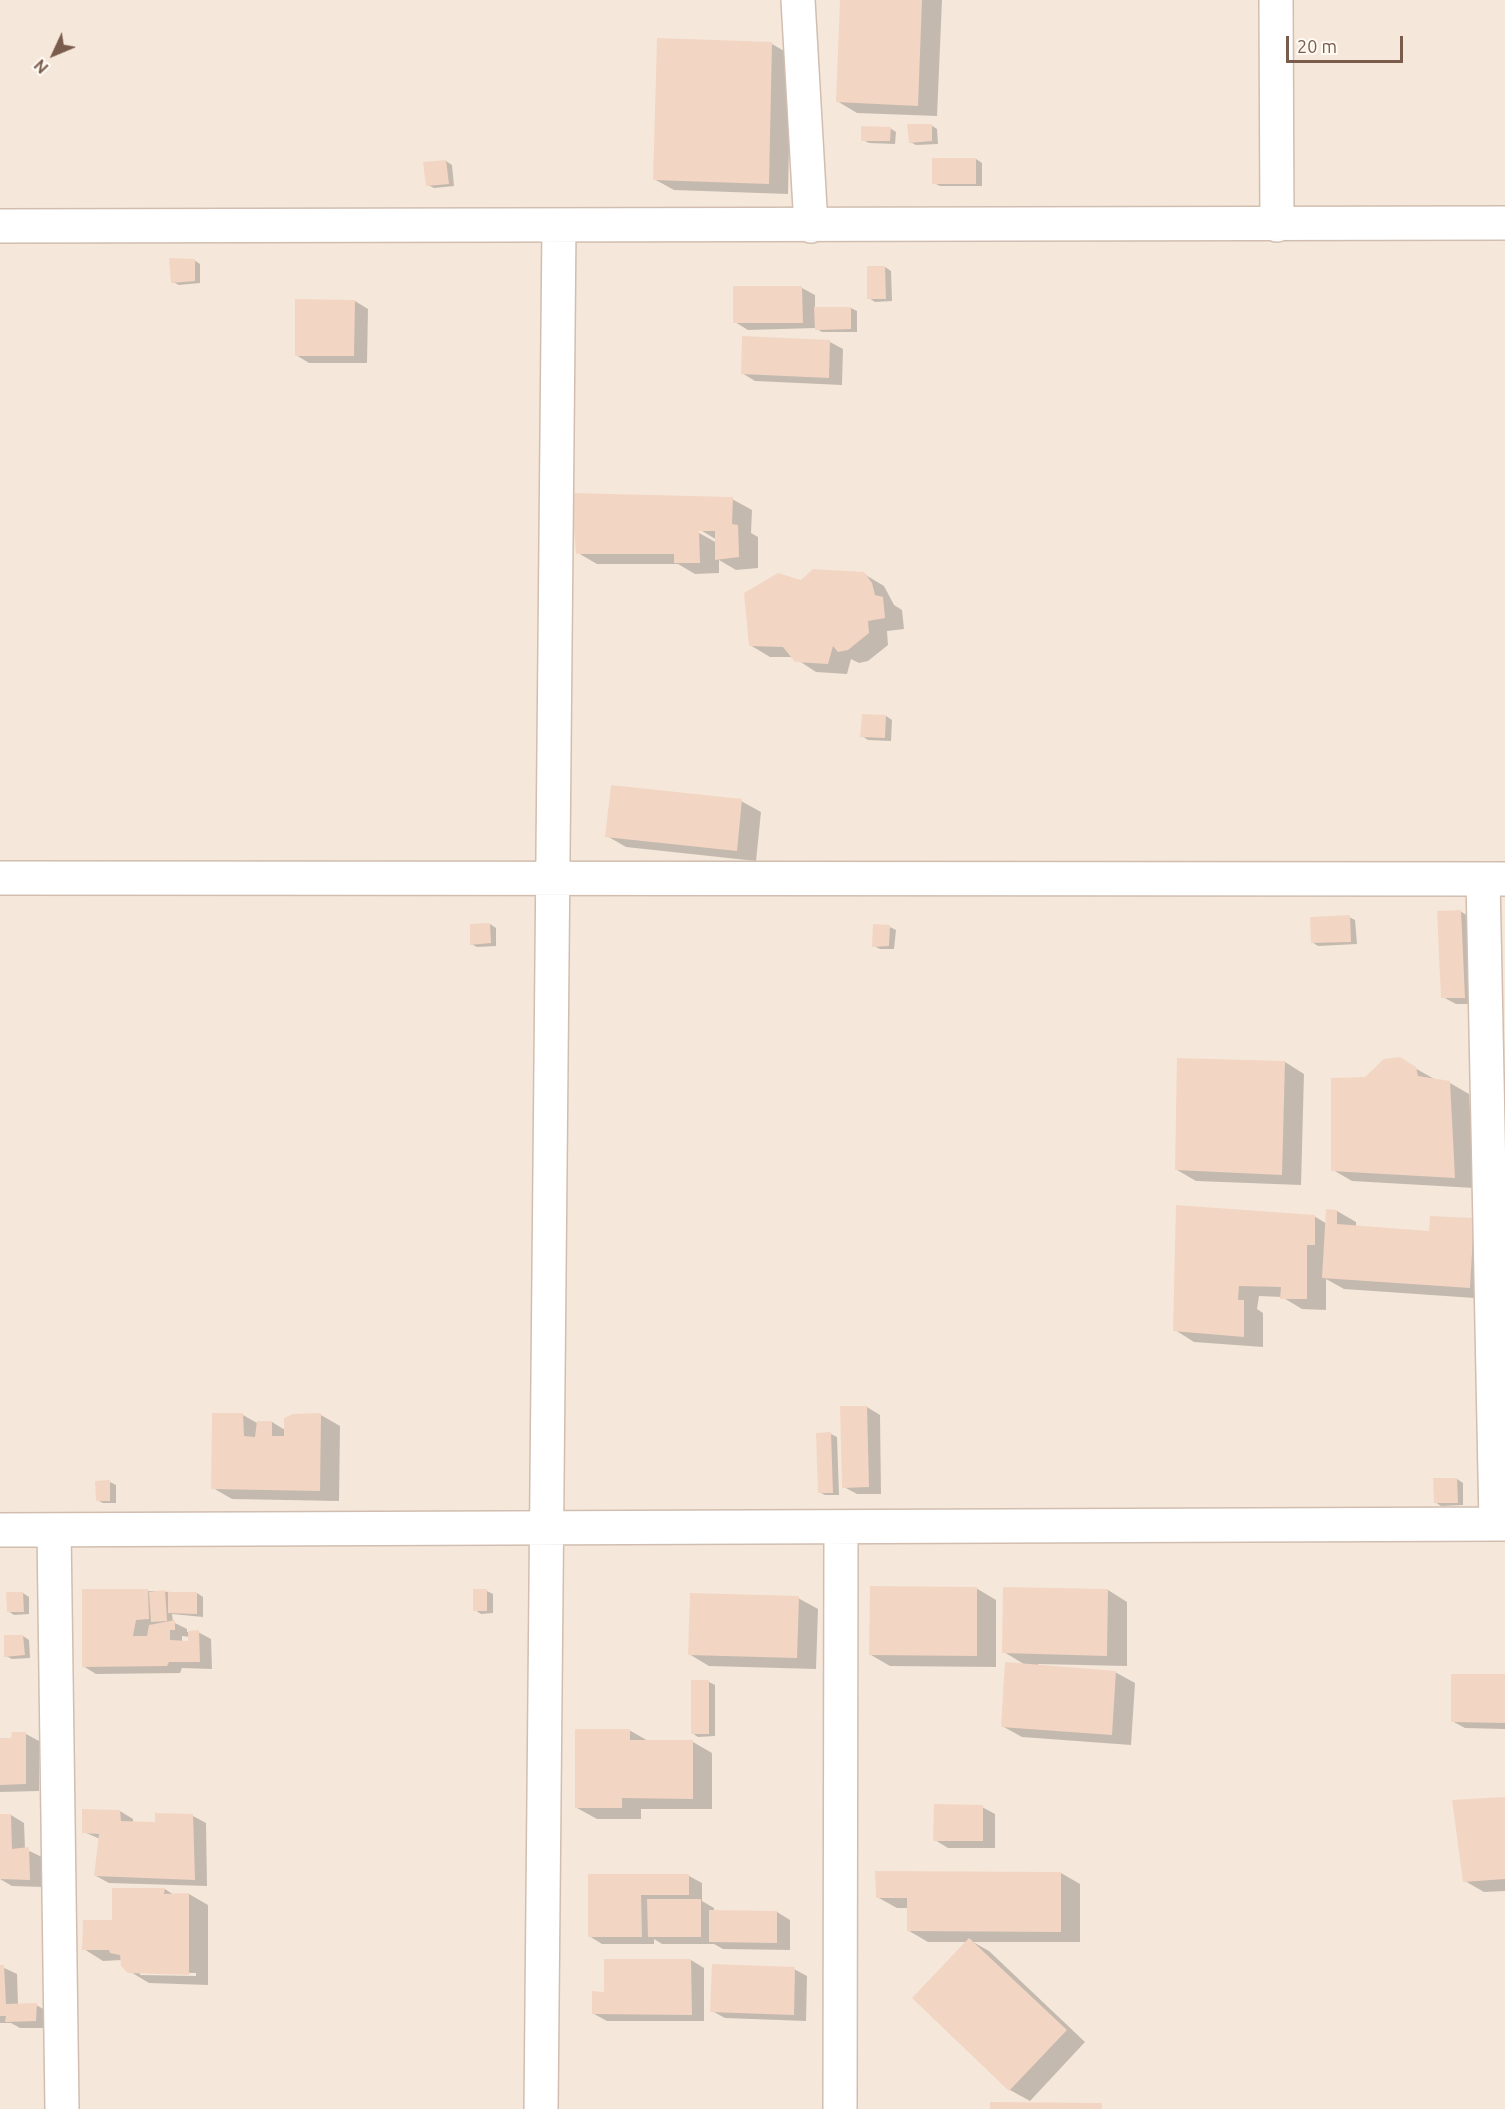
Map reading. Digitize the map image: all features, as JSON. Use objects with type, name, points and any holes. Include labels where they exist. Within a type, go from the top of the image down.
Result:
[{"type":"street","points":[[798,0],[811,225]]},
{"type":"street","points":[[1275,0],[1277,225]]},
{"type":"street","points":[[0,226],[1505,223]]},
{"type":"street","points":[[542,2109],[559,226]]},
{"type":"street","points":[[0,878],[1494,879],[1500,1524],[0,1530]]},
{"type":"street","points":[[840,2109],[841,1527]]},
{"type":"street","points":[[54,1530],[62,2109]]},
{"type":"shaded area","points":[[0,0],[1505,0],[1505,2109],[0,2109]]},
{"type":"building","points":[[840,0],[922,0],[918,106],[836,102]]},
{"type":"building","points":[[657,38],[772,42],[769,184],[653,180]]},
{"type":"building","points":[[907,124],[932,124],[932,141],[909,143]]},
{"type":"building","points":[[861,126],[891,127],[890,141],[861,141]]},
{"type":"building","points":[[932,158],[976,158],[976,184],[932,184]]},
{"type":"building","points":[[446,160],[449,184],[426,186],[423,162]]},
{"type":"building","points":[[169,258],[195,259],[195,281],[171,283]]},
{"type":"building","points":[[867,266],[885,266],[886,299],[867,299]]},
{"type":"building","points":[[733,286],[802,286],[803,323],[733,323]]},
{"type":"building","points":[[295,299],[355,300],[354,356],[295,356]]},
{"type":"building","points":[[814,307],[851,307],[851,329],[815,330]]},
{"type":"building","points":[[742,336],[830,340],[829,378],[741,374]]},
{"type":"building","points":[[571,493],[733,497],[732,524],[738,525],[739,557],[715,560],[715,531],[699,531],[700,563],[674,563],[674,554],[576,554]]},
{"type":"building","points":[[813,569],[864,572],[872,583],[875,595],[883,597],[885,618],[868,621],[869,633],[848,650],[838,652],[833,646],[828,664],[795,662],[783,647],[749,646],[744,593],[778,573],[801,580]]},
{"type":"building","points":[[862,714],[886,715],[885,738],[860,737]]},
{"type":"building","points":[[611,785],[742,799],[737,851],[605,837]]},
{"type":"building","points":[[1461,910],[1465,998],[1441,998],[1437,911]]},
{"type":"building","points":[[1350,915],[1351,942],[1311,943],[1310,917]]},
{"type":"building","points":[[490,923],[491,943],[470,945],[470,924]]},
{"type":"building","points":[[873,924],[890,925],[889,946],[872,947]]},
{"type":"building","points":[[1400,1057],[1416,1067],[1418,1076],[1450,1081],[1455,1178],[1331,1171],[1331,1078],[1365,1077],[1384,1059]]},
{"type":"building","points":[[1177,1058],[1285,1061],[1282,1175],[1175,1170]]},
{"type":"building","points":[[1176,1205],[1315,1215],[1315,1245],[1307,1245],[1307,1299],[1280,1299],[1281,1287],[1239,1286],[1238,1300],[1244,1300],[1244,1337],[1173,1331]]},
{"type":"building","points":[[1326,1209],[1337,1210],[1337,1224],[1429,1231],[1430,1216],[1474,1218],[1470,1288],[1322,1278]]},
{"type":"building","points":[[840,1406],[867,1406],[869,1487],[842,1488]]},
{"type":"building","points":[[212,1413],[243,1413],[244,1436],[255,1437],[257,1421],[272,1421],[272,1436],[284,1436],[284,1418],[293,1414],[321,1413],[320,1491],[211,1489]]},
{"type":"building","points":[[831,1432],[833,1493],[818,1493],[816,1433]]},
{"type":"building","points":[[1433,1478],[1457,1478],[1458,1503],[1434,1503]]},
{"type":"building","points":[[110,1480],[110,1501],[96,1501],[95,1481]]},
{"type":"building","points":[[870,1586],[977,1587],[977,1656],[869,1655]]},
{"type":"building","points":[[1003,1587],[1108,1589],[1107,1656],[1002,1653]]},
{"type":"building","points":[[82,1589],[148,1589],[149,1619],[136,1620],[133,1636],[147,1636],[149,1625],[175,1620],[175,1630],[170,1630],[170,1640],[188,1641],[188,1631],[199,1630],[200,1662],[169,1662],[167,1666],[82,1667]]},
{"type":"building","points":[[473,1589],[487,1589],[487,1611],[473,1611]]},
{"type":"building","points":[[165,1590],[167,1621],[151,1622],[149,1592]]},
{"type":"building","points":[[6,1592],[23,1592],[24,1612],[7,1612]]},
{"type":"building","points":[[168,1592],[197,1592],[197,1614],[168,1613]]},
{"type":"building","points":[[690,1593],[799,1596],[797,1658],[688,1655]]},
{"type":"building","points":[[4,1635],[23,1635],[25,1655],[4,1657]]},
{"type":"building","points":[[1005,1662],[1116,1671],[1112,1735],[1001,1727]]},
{"type":"building","points":[[1451,1674],[1505,1674],[1505,1723],[1451,1722]]},
{"type":"building","points":[[691,1680],[709,1680],[709,1734],[691,1734]]},
{"type":"building","points":[[575,1729],[630,1729],[630,1740],[693,1740],[693,1799],[622,1798],[622,1808],[575,1808]]},
{"type":"building","points":[[12,1732],[26,1732],[26,1784],[0,1785],[0,1738],[11,1738]]},
{"type":"building","points":[[1505,1797],[1505,1879],[1463,1882],[1452,1800]]},
{"type":"building","points":[[934,1804],[983,1805],[983,1841],[933,1841]]},
{"type":"building","points":[[82,1809],[120,1810],[121,1821],[155,1822],[155,1813],[193,1814],[195,1880],[94,1876],[99,1834],[82,1833]]},
{"type":"building","points":[[0,1814],[11,1814],[12,1849],[29,1847],[30,1880],[0,1879]]},
{"type":"building","points":[[875,1871],[1061,1872],[1061,1932],[907,1931],[907,1898],[876,1898]]},
{"type":"building","points":[[588,1874],[689,1874],[689,1895],[641,1895],[642,1937],[588,1937]]},
{"type":"building","points":[[112,1888],[165,1888],[164,1894],[189,1893],[189,1975],[128,1973],[121,1966],[120,1955],[110,1953],[109,1950],[82,1950],[83,1920],[112,1920]]},
{"type":"building","points":[[647,1899],[701,1899],[701,1937],[648,1937]]},
{"type":"building","points":[[709,1910],[777,1911],[777,1943],[709,1942]]},
{"type":"building","points":[[969,1938],[1067,2030],[1009,2091],[912,1998]]},
{"type":"building","points":[[604,1959],[691,1959],[692,2015],[592,2014],[592,1991],[604,1992]]},
{"type":"building","points":[[712,1964],[795,1967],[794,2015],[710,2012]]},
{"type":"building","points":[[0,1965],[4,1965],[6,2004],[37,2003],[36,2021],[5,2022],[6,2016],[0,2016]]},
{"type":"building","points":[[990,2102],[1102,2103],[1102,2109],[990,2109]]}]
